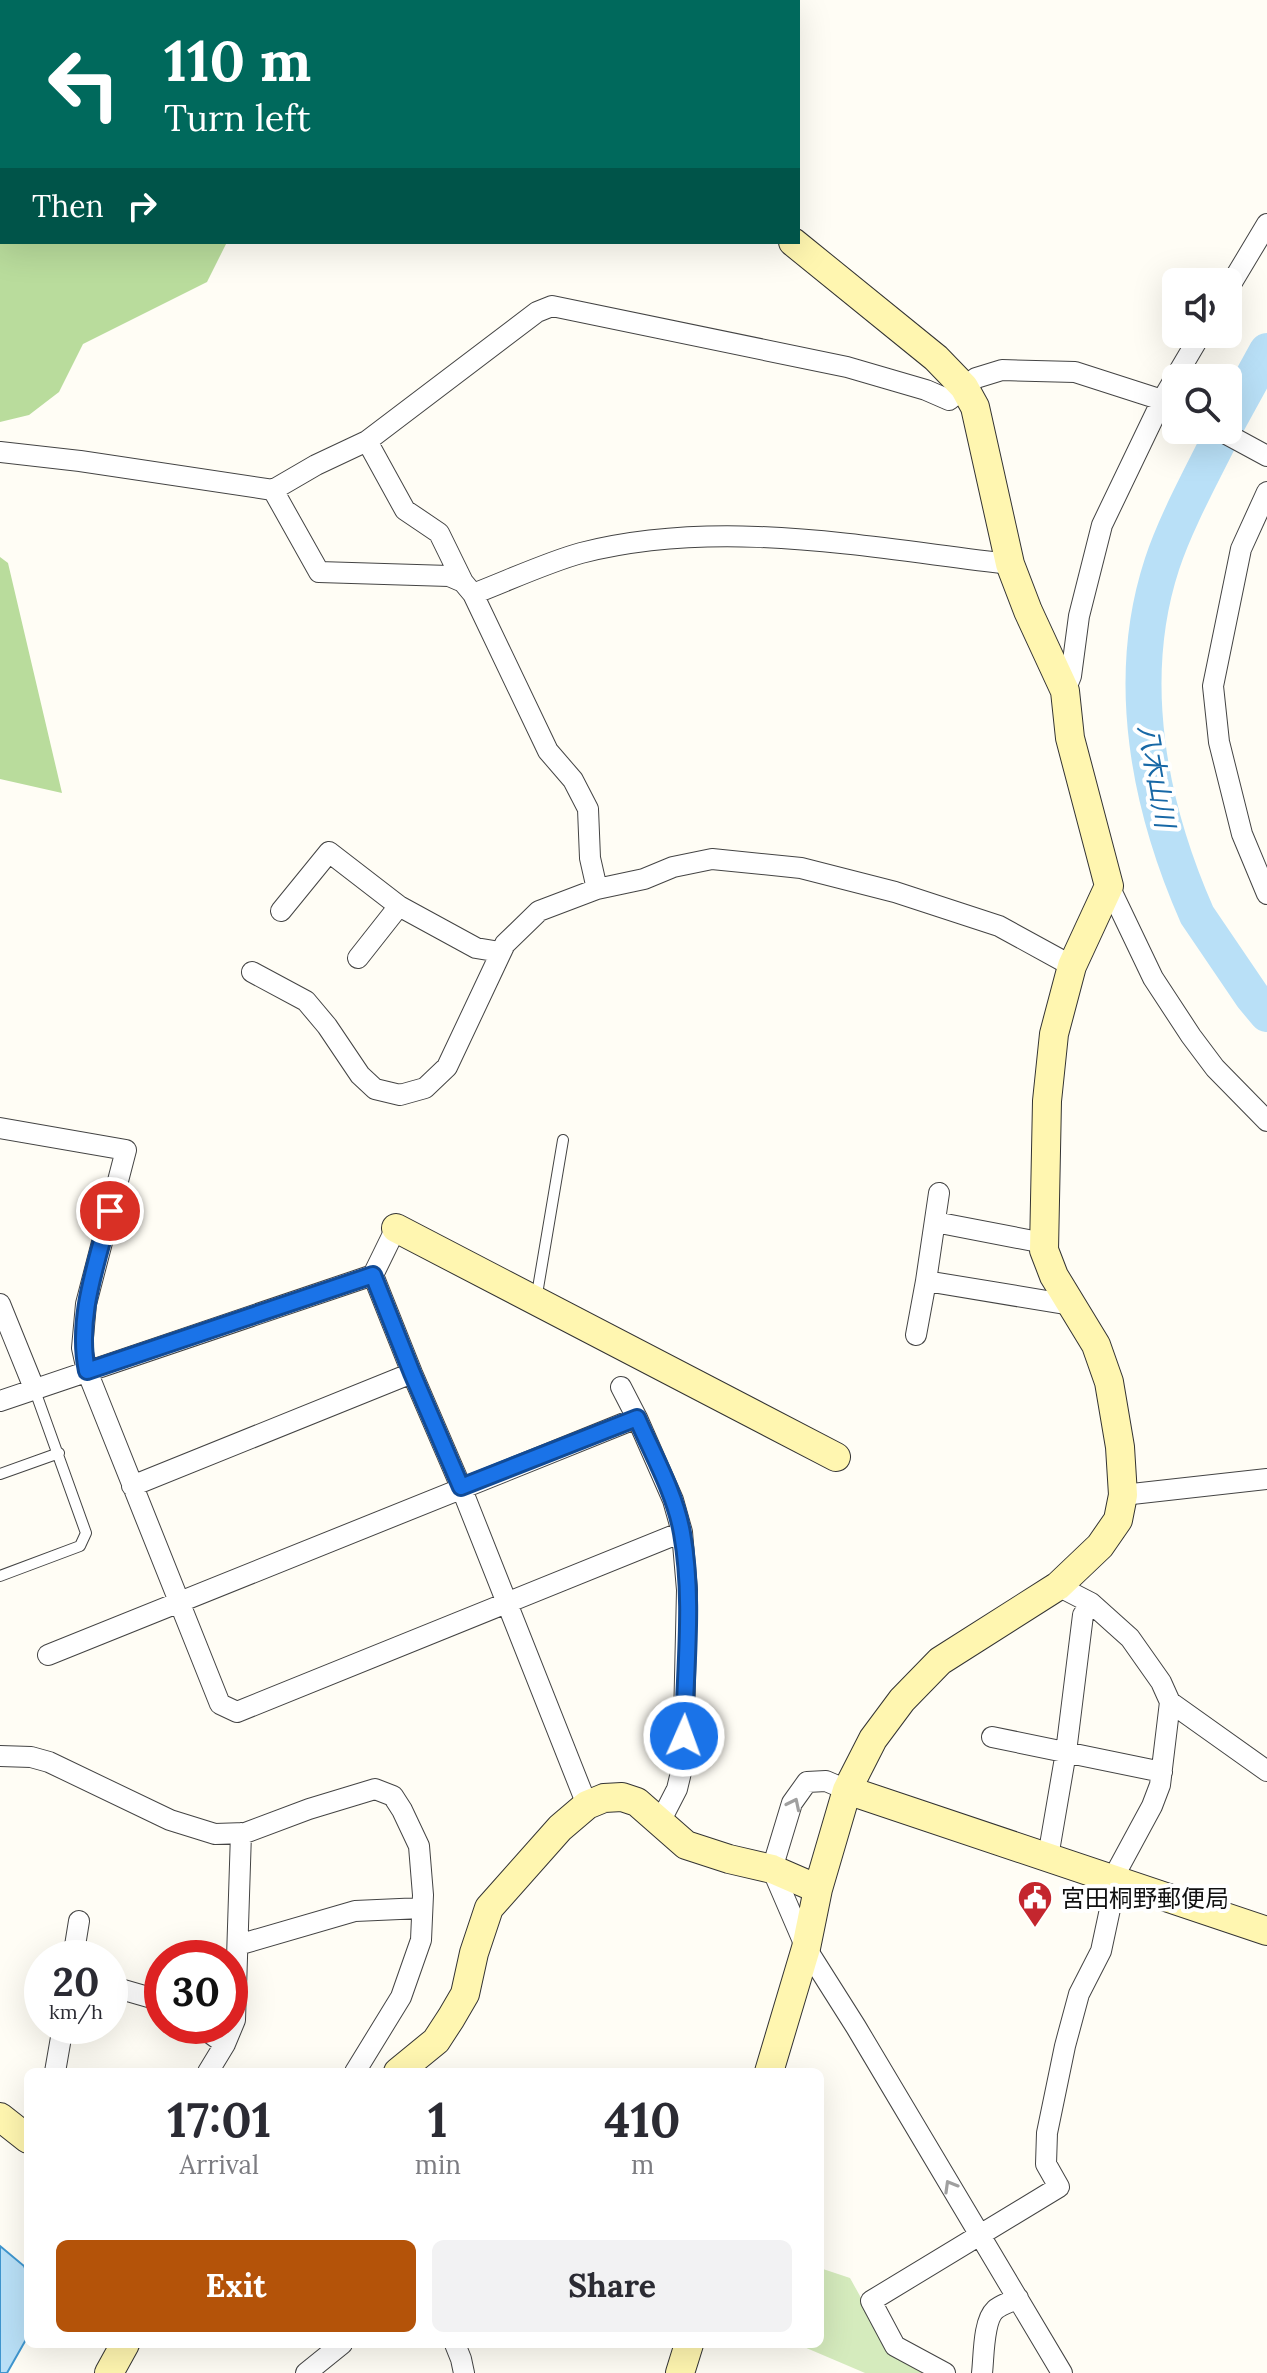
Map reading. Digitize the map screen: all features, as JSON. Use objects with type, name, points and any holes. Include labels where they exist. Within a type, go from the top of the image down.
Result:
[{"type":"street","points":[[1241,268],[1267,224]]},
{"type":"street","points":[[795,244],[936,358],[964,387],[975,407],[1010,564],[1065,691],[1070,738],[1109,886],[1153,978],[1215,1068],[1267,1121]]},
{"type":"street","points":[[0,452],[273,490],[367,441],[537,312],[552,306],[847,367],[926,390],[949,400],[976,378],[1002,370],[1075,372],[1162,402]]},
{"type":"street","points":[[1065,691],[1071,676],[1079,616],[1102,525],[1162,417]]},
{"type":"street","points":[[367,441],[405,510],[439,533],[548,751],[573,780],[588,809],[590,858],[597,889]]},
{"type":"street","points":[[1242,442],[1267,456]]},
{"type":"street","points":[[273,490],[319,572],[449,576],[468,588],[580,553],[673,537],[775,537],[1010,564]]},
{"type":"street","points":[[1267,492],[1241,549],[1213,686],[1219,742],[1238,819],[1267,894]]},
{"type":"street","points":[[281,911],[329,852],[399,906],[476,948],[500,952]]},
{"type":"street","points":[[252,972],[306,1001],[360,1075],[375,1089],[400,1095],[425,1088],[447,1067],[500,952],[539,911],[597,889],[712,859],[801,868],[895,892],[999,926],[1072,966]]},
{"type":"street","points":[[770,2068],[806,1948],[818,1889],[847,1790],[873,1739],[902,1700],[940,1661],[1058,1586],[1106,1537],[1118,1520],[1123,1495],[1120,1447],[1109,1382],[1096,1345],[1054,1276],[1044,1250],[1047,1101],[1054,1034],[1072,966],[1109,886]]},
{"type":"street","points":[[358,958],[399,906]]},
{"type":"street","points":[[0,1128],[126,1150],[86,1304],[82,1348],[87,1371],[220,1704],[237,1712],[682,1532]]},
{"type":"street","points":[[916,1335],[939,1193]]},
{"type":"street","points":[[935,1222],[1044,1243]]},
{"type":"street","points":[[0,1401],[373,1275],[396,1228],[836,1457]]},
{"type":"street","points":[[373,1275],[587,1805]]},
{"type":"street","points":[[926,1281],[1071,1305]]},
{"type":"street","points":[[0,1304],[4,1326],[34,1388]]},
{"type":"street","points":[[132,1486],[412,1373]]},
{"type":"street","points":[[621,1387],[673,1500],[682,1532],[687,1590],[683,1764],[677,1789],[660,1822]]},
{"type":"street","points":[[48,1655],[637,1418]]},
{"type":"street","points":[[1123,1495],[1267,1479]]},
{"type":"street","points":[[1058,1586],[1091,1603],[1130,1638],[1161,1682],[1170,1702],[1267,1771]]},
{"type":"street","points":[[1048,1857],[1066,1752],[1083,1615],[1091,1603]]},
{"type":"street","points":[[945,2373],[895,2346],[871,2301],[1059,2187],[1046,2164],[1047,2133],[1075,2007],[1101,1951],[1116,1880],[1127,1849],[1152,1806],[1160,1785],[1170,1702]]},
{"type":"street","points":[[992,1737],[1162,1772]]},
{"type":"street","points":[[0,1756],[31,1757],[49,1762],[170,1820],[215,1834],[241,1833],[375,1789],[393,1796],[419,1846],[421,1940],[401,1997],[357,2068]]},
{"type":"street","points":[[1062,2373],[806,1948],[772,1869],[792,1803],[807,1782],[826,1781],[1267,1931]]},
{"type":"street","points":[[403,2068],[436,2041],[465,1994],[489,1908],[560,1828],[587,1805],[604,1798],[622,1797],[637,1802],[686,1845],[772,1869],[818,1889]]},
{"type":"street","points":[[238,1940],[241,1833]]},
{"type":"street","points":[[248,1942],[355,1911],[422,1908]]},
{"type":"street","points":[[76,1940],[79,1921]]},
{"type":"street","points":[[56,2068],[60,2044]]},
{"type":"street","points":[[210,2068],[225,2044]]},
{"type":"street","points":[[982,2373],[991,2314],[1018,2298]]},
{"type":"street","points":[[109,2373],[123,2348]]},
{"type":"street","points":[[306,2373],[337,2348]]},
{"type":"street","points":[[457,2348],[464,2373]]},
{"type":"street","points":[[680,2373],[688,2348]]},
{"type":"lane","points":[[535,1301],[563,1140]]},
{"type":"lane","points":[[0,1576],[80,1546],[86,1533],[34,1388]]},
{"type":"lane","points":[[0,1474],[59,1453]]},
{"type":"green space","points":[[0,244],[226,244],[207,282],[83,344],[59,392],[29,415],[0,422]]},
{"type":"green space","points":[[0,557],[8,563],[62,793],[0,779]]},
{"type":"green space","points":[[824,2269],[850,2278],[890,2350],[932,2373],[865,2373],[806,2348],[824,2348]]},
{"type":"water","points":[[0,2246],[24,2266],[24,2343],[7,2373],[0,2373]]},
{"type":"waterway","name":"八木山川","points":[[1242,397],[1267,351]]},
{"type":"waterway","name":"八木山川","points":[[1217,444],[1168,548],[1151,608],[1145,652],[1147,742],[1166,830],[1197,915],[1267,1014]]},
{"type":"place","name":"宮田桐野郵便局","points":[[1035,1929]]},
{"type":"route","points":[[110,1211],[86,1304],[82,1348],[87,1371],[373,1275],[461,1487],[637,1418],[673,1500],[682,1532],[687,1590],[684,1736]]}]
